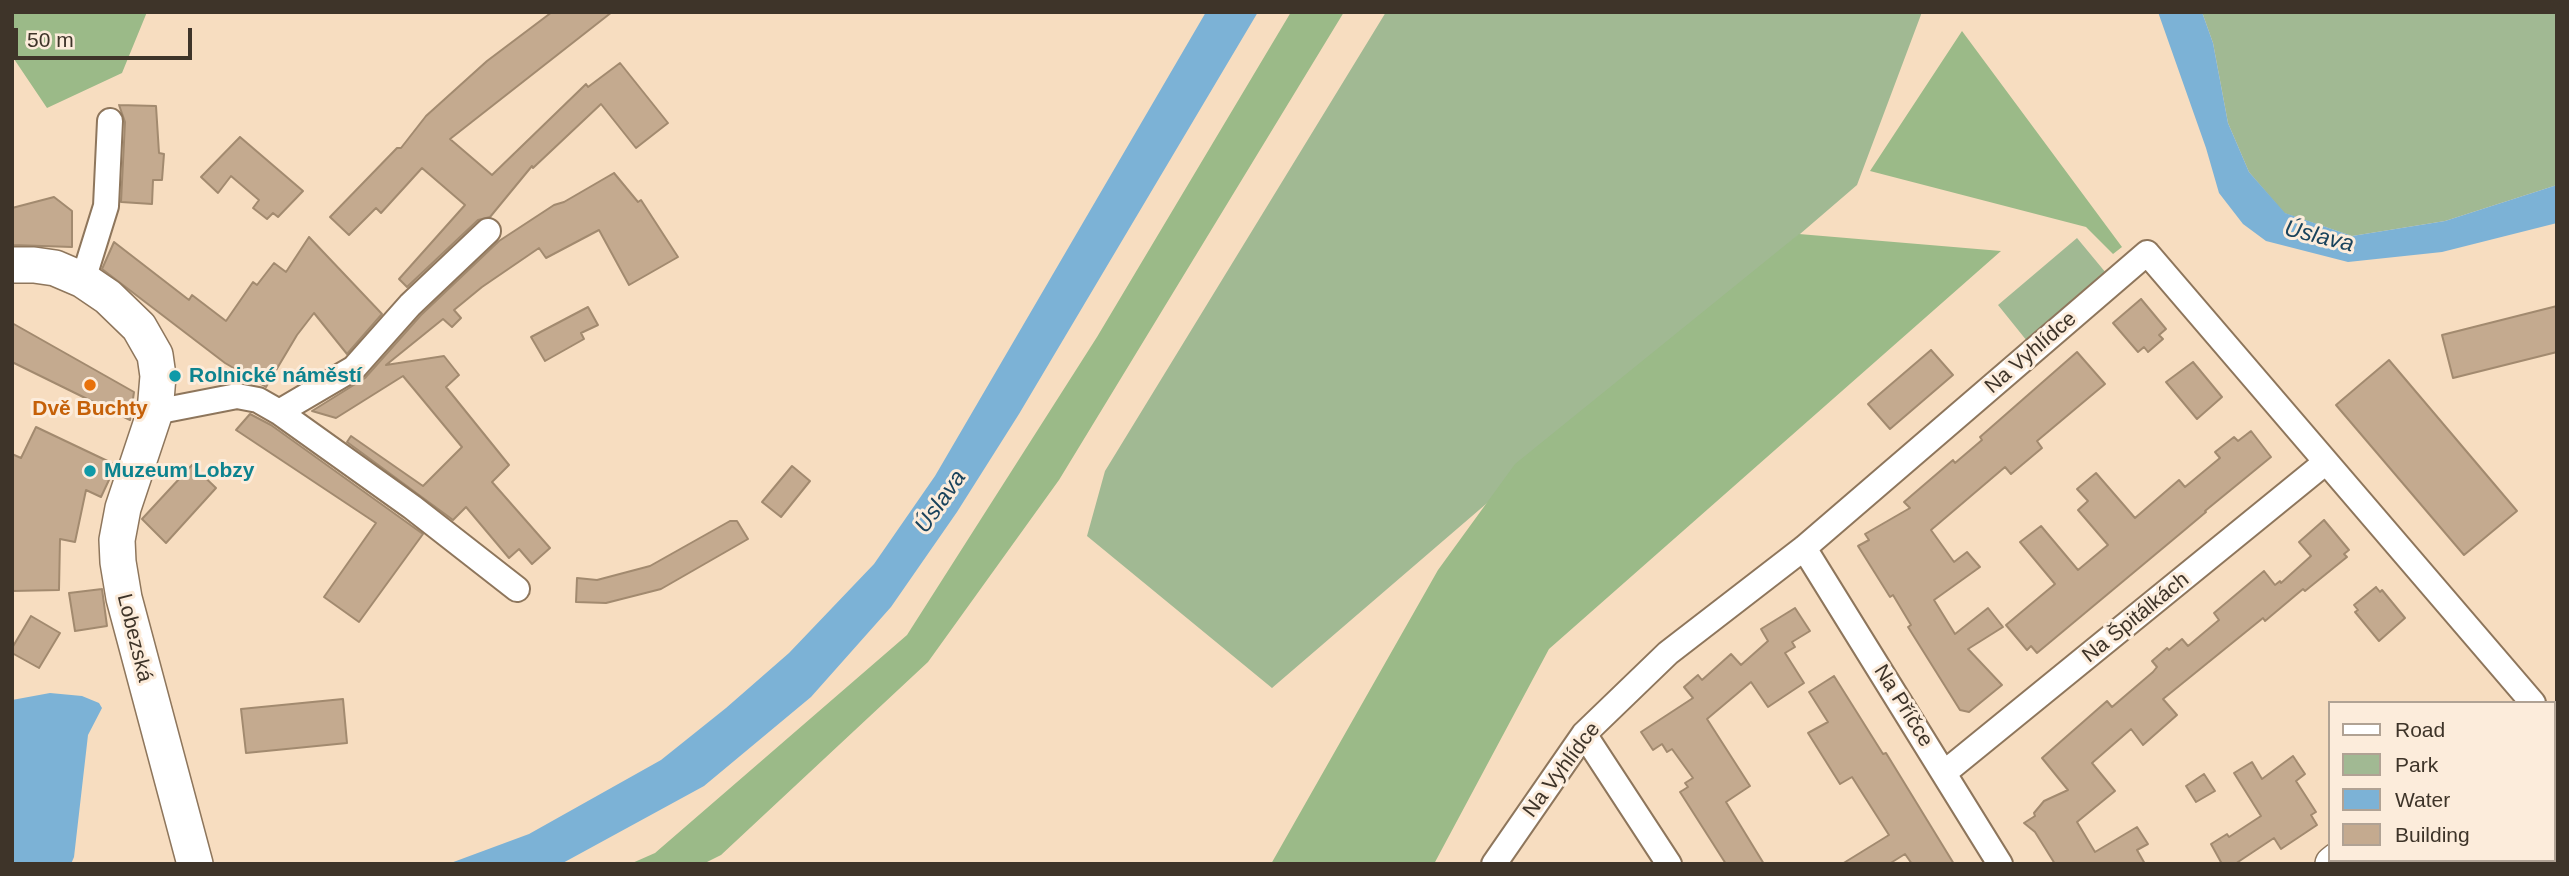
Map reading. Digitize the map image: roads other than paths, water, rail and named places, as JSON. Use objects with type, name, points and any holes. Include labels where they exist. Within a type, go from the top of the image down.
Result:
[{"type":"street","points":[[83,280],[106,206],[110,121]]},
{"type":"street","points":[[279,412],[354,368],[410,305],[488,231]]},
{"type":"street","name":"Na Vyhlídce","points":[[1494,864],[1584,734],[1668,653],[1804,548],[2147,253],[2531,701]]},
{"type":"street","points":[[12,265],[55,268],[83,280],[108,297],[139,327],[155,355],[158,376],[155,412],[237,396],[258,400],[279,412],[412,507],[517,589]]},
{"type":"street","name":"Lobezská","points":[[155,412],[123,508],[118,533],[118,562],[124,598],[193,857]]},
{"type":"street","name":"Na Špitálkách","points":[[1944,773],[2326,462]]},
{"type":"street","name":"Na Příčce","points":[[1804,548],[2000,864]]},
{"type":"street","points":[[1584,734],[1669,864]]},
{"type":"water","name":"Úslava","points":[[1206,12],[1258,12],[1019,414],[957,512],[891,607],[811,697],[704,786],[561,864],[448,864],[529,834],[661,760],[789,653],[874,564],[935,476]]},
{"type":"water","name":"Úslava","points":[[2158,12],[2202,12],[2213,43],[2228,123],[2249,172],[2285,213],[2352,236],[2445,221],[2557,185],[2557,223],[2442,252],[2348,262],[2266,241],[2243,224],[2219,193]]},
{"type":"water","points":[[50,693],[82,696],[99,703],[102,708],[88,735],[74,857],[71,864],[12,864],[12,700]]},
{"type":"place","name":"Rolnické náměstí","points":[[175,376]]},
{"type":"place","name":"Dvě Buchty","points":[[90,385]]},
{"type":"place","name":"Muzeum Lobzy","points":[[90,471]]}]
